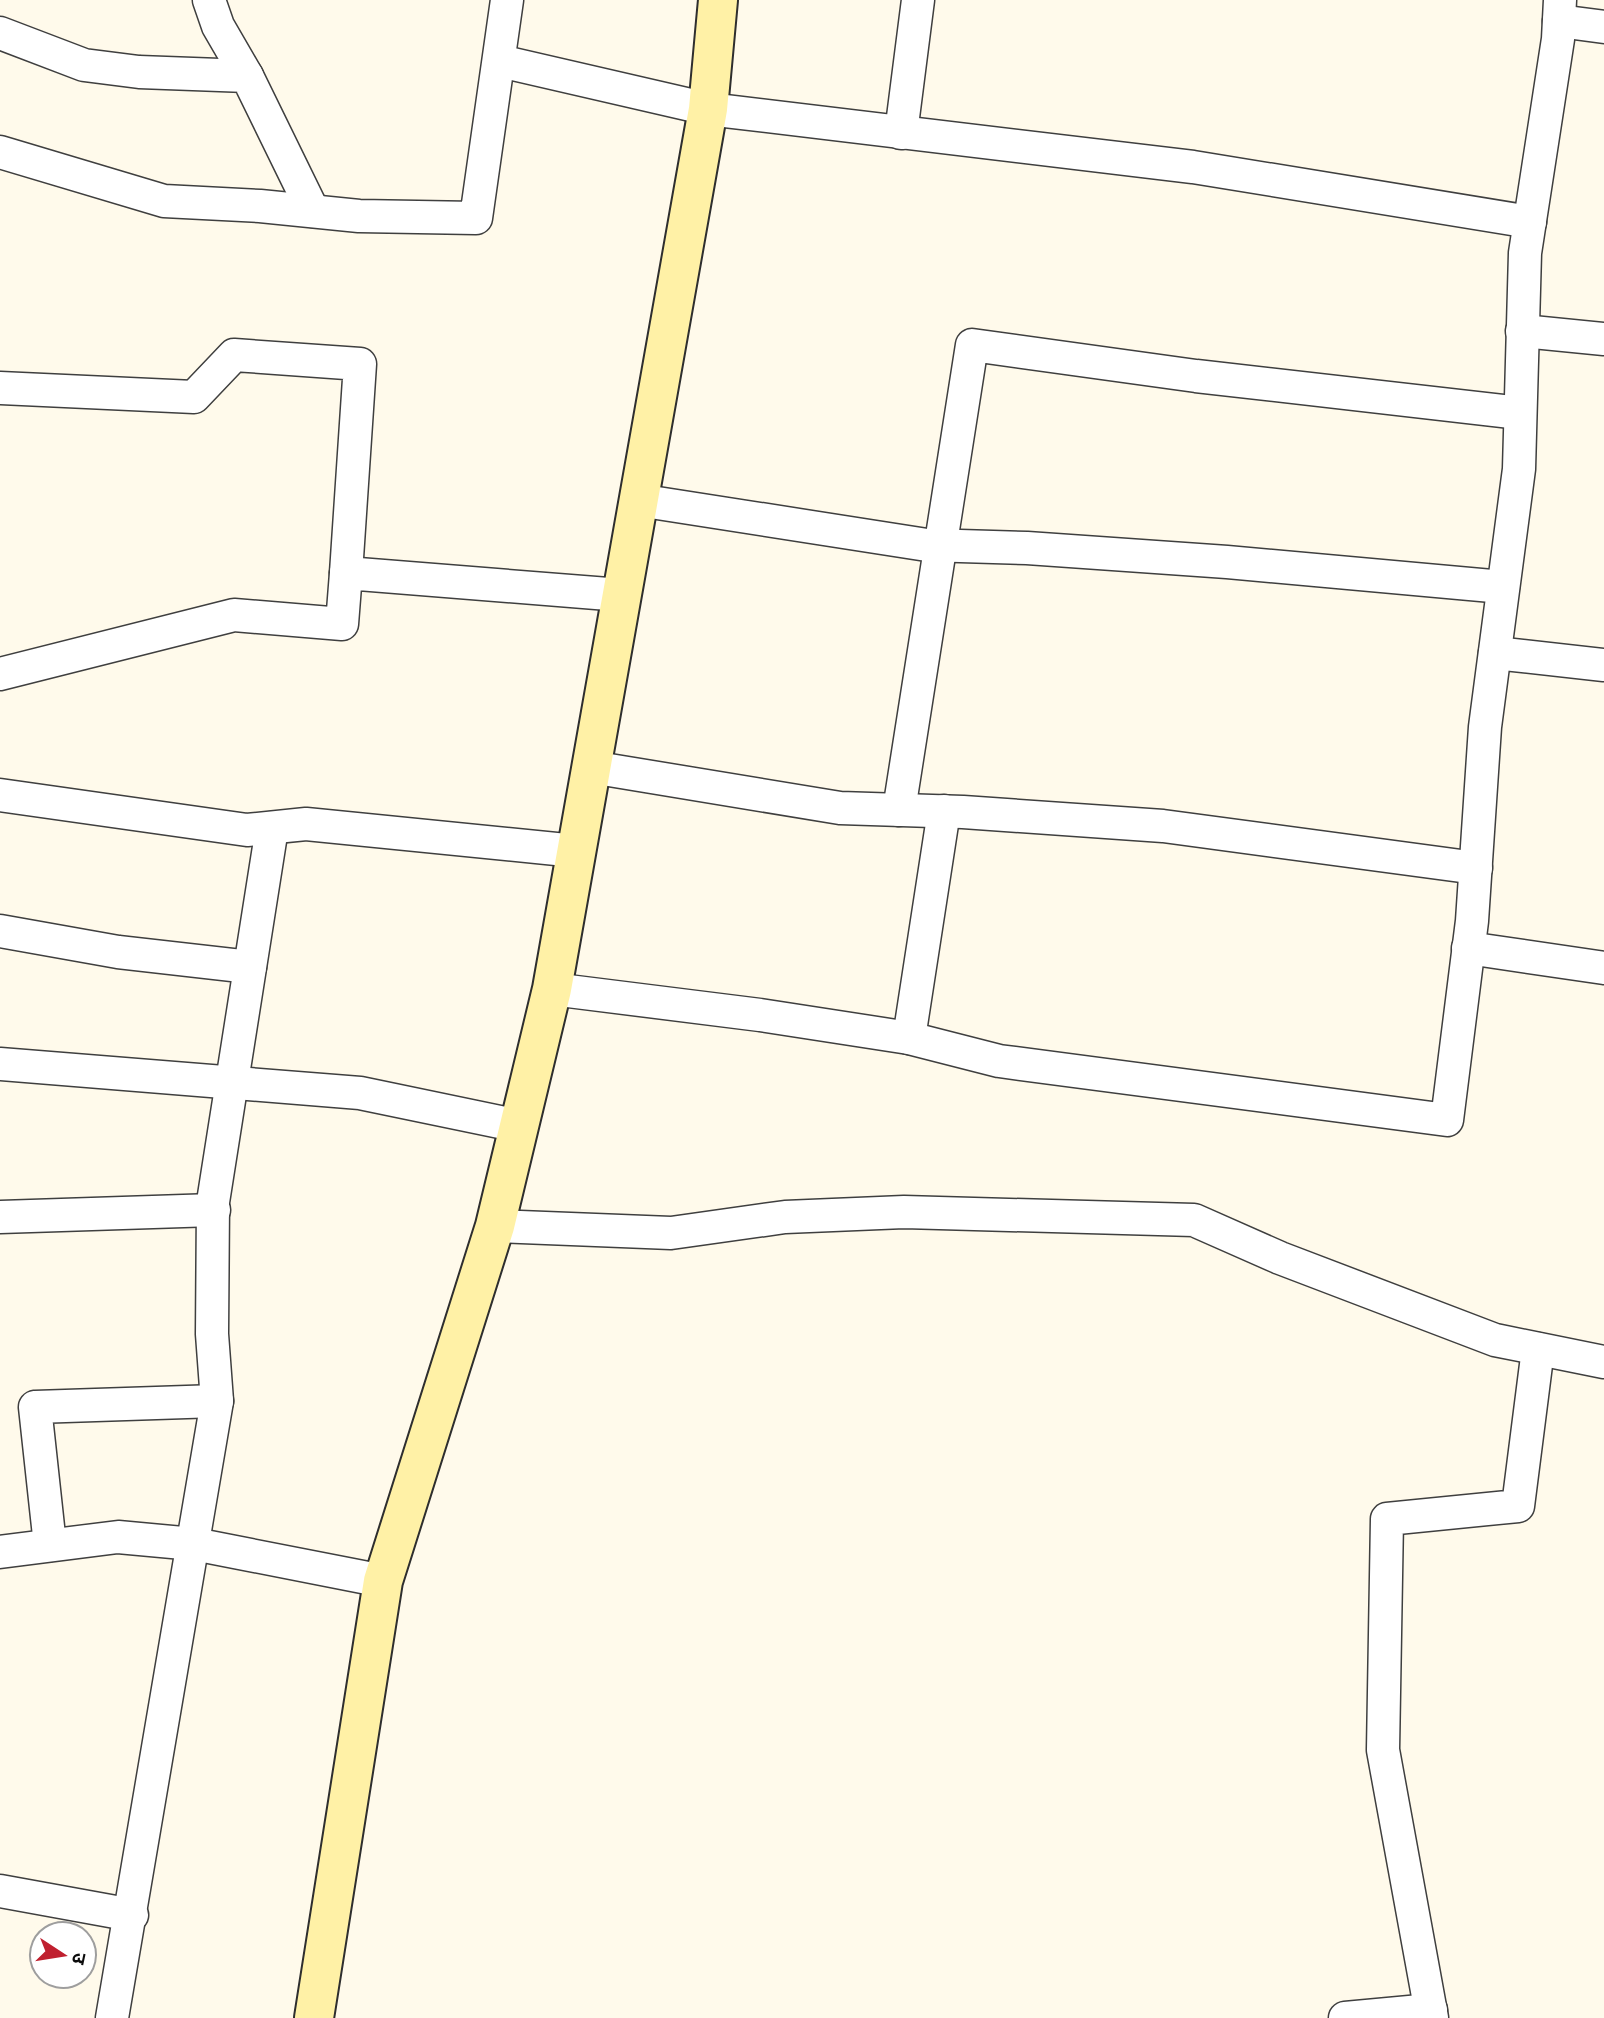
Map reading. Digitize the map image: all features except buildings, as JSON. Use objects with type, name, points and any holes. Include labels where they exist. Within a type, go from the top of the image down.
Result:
[{"type":"street","points":[[209,0],[218,26],[247,76],[313,211]]},
{"type":"street","points":[[0,152],[164,201],[359,216],[476,218],[507,0]]},
{"type":"street","points":[[314,2018],[383,1581],[495,1226],[552,989],[708,109],[718,0]]},
{"type":"street","points":[[901,134],[918,0]]},
{"type":"street","points":[[552,989],[760,1015],[909,1038],[999,1061],[1447,1120],[1476,868],[1485,727],[1519,469],[1525,253],[1560,10],[1604,27]]},
{"type":"street","points":[[0,33],[84,65],[139,72],[247,76]]},
{"type":"street","points":[[500,61],[708,109],[1193,167],[1530,222]]},
{"type":"street","points":[[1522,331],[1604,339]]},
{"type":"street","points":[[899,810],[972,345],[1196,376],[1520,413]]},
{"type":"street","points":[[0,388],[194,397],[234,355],[360,364],[342,624],[234,615],[0,674]]},
{"type":"street","points":[[638,500],[942,546],[1027,548],[1227,562],[1503,587]]},
{"type":"street","points":[[346,573],[621,595]]},
{"type":"street","points":[[1494,653],[1604,666]]},
{"type":"street","points":[[591,766],[840,808],[944,811],[1163,826],[1476,868]]},
{"type":"street","points":[[0,795],[247,830],[306,824],[576,851]]},
{"type":"street","points":[[909,1038],[944,811]]},
{"type":"street","points":[[112,2018],[132,1915],[217,1401],[212,1334],[214,1210],[230,1084],[272,828]]},
{"type":"street","points":[[0,931],[118,952],[250,967]]},
{"type":"street","points":[[1468,948],[1604,968]]},
{"type":"street","points":[[0,1064],[360,1093],[519,1126]]},
{"type":"street","points":[[0,1217],[214,1210]]},
{"type":"street","points":[[495,1226],[671,1233],[785,1217],[904,1212],[1195,1220],[1280,1258],[1495,1340],[1604,1362]]},
{"type":"street","points":[[1345,2018],[1431,2014],[1383,1750],[1387,1519],[1518,1506],[1538,1349]]},
{"type":"street","points":[[50,1545],[35,1407],[217,1401]]},
{"type":"street","points":[[0,1552],[118,1536],[194,1544],[383,1581]]},
{"type":"street","points":[[0,1891],[132,1915]]}]
